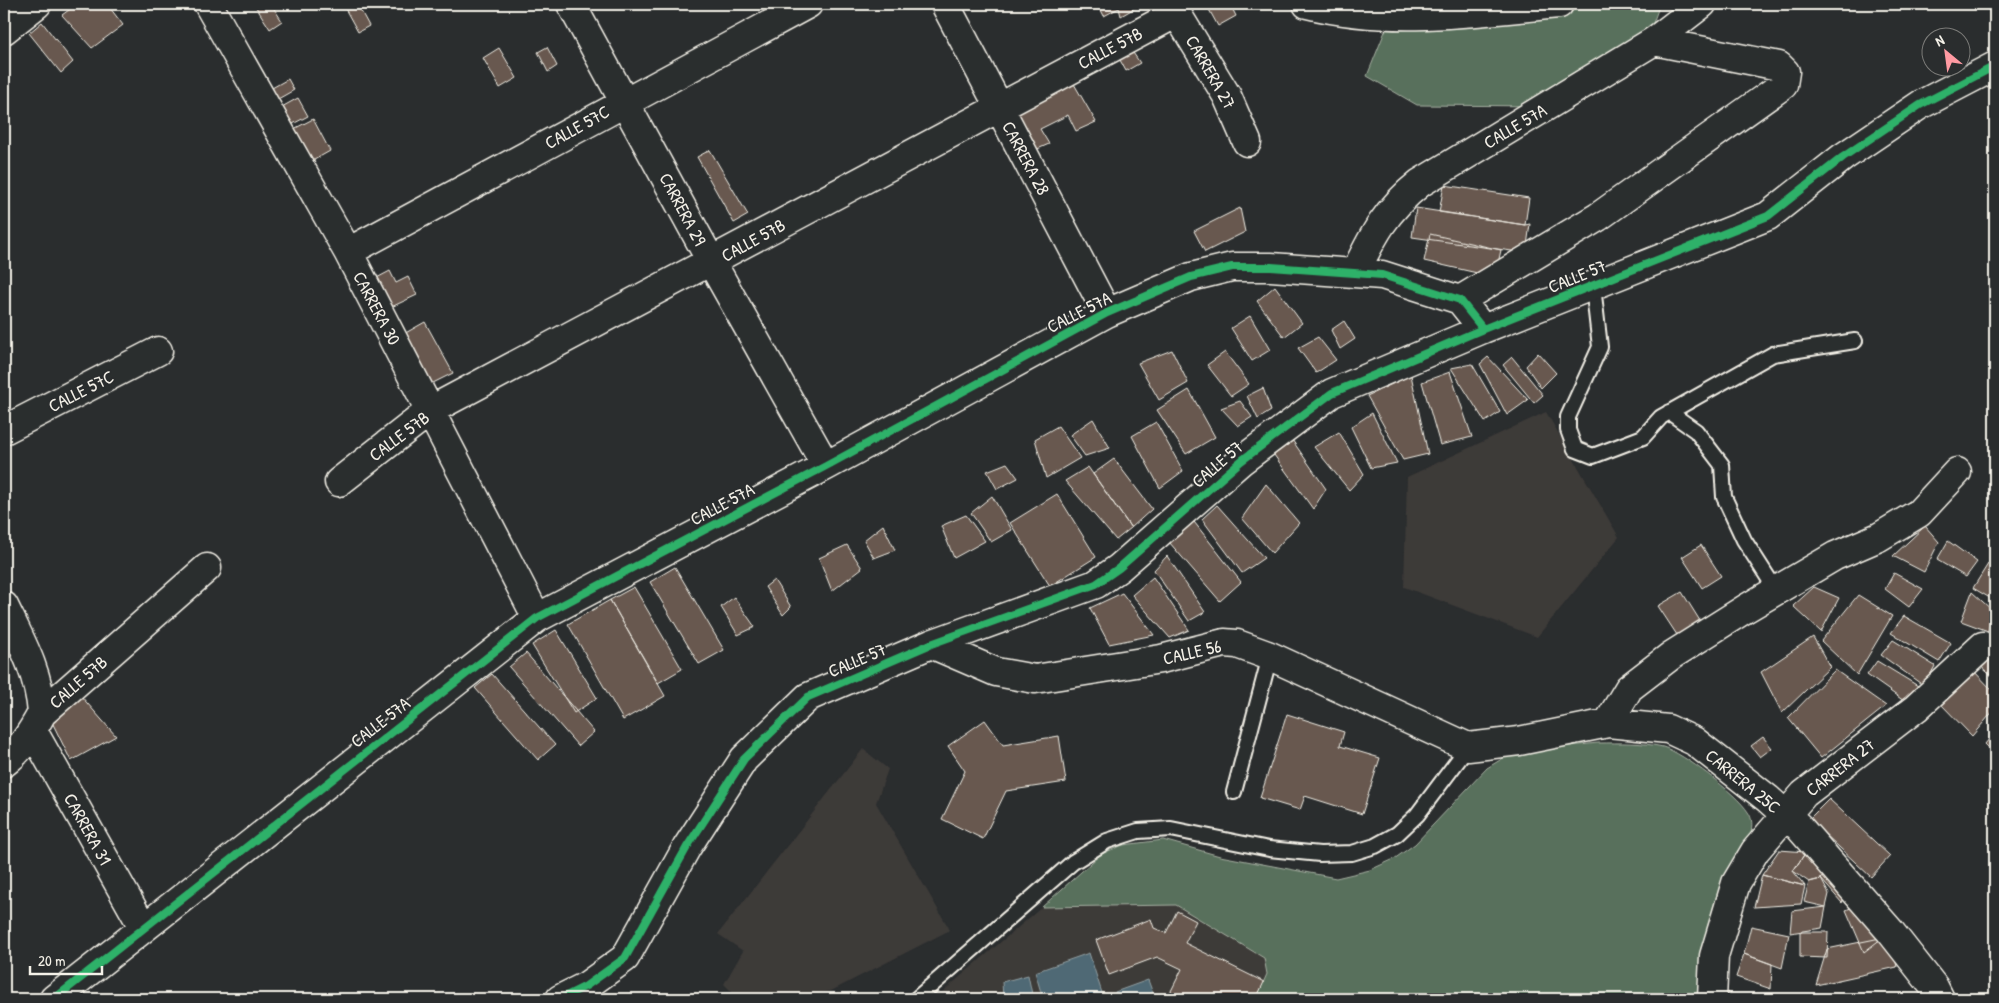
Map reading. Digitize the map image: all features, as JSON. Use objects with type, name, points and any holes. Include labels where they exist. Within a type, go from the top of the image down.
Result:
[{"type":"street","points":[[4,30],[37,4]]},
{"type":"street","name":"CARRERA 30","points":[[208,4],[348,252],[537,618]]},
{"type":"street","name":"CARRERA 29","points":[[572,4],[712,263],[826,466]]},
{"type":"street","name":"CALLE 57C","points":[[348,252],[808,4]]},
{"type":"street","name":"CARRERA 28","points":[[945,4],[1107,312]]},
{"type":"street","points":[[1307,4],[1428,17],[1559,4]]},
{"type":"street","name":"CALLE 57A","points":[[1355,273],[1375,232],[1400,200],[1413,189],[1654,40],[1702,4]]},
{"type":"street","name":"CALLE 57B","points":[[339,482],[431,410],[712,263],[999,107],[1174,8]]},
{"type":"street","name":"CARRERA 27","points":[[1174,8],[1227,96],[1248,142]]},
{"type":"street","name":"CALLE 57","points":[[1460,300],[1598,217],[1751,110],[1783,85],[1785,72],[1779,66],[1654,40]]},
{"type":"street","name":"CALLE 57","points":[[560,999],[586,986],[625,958],[687,847],[744,759],[808,697],[931,644],[1096,584],[1119,568],[1241,461],[1332,393],[1483,329],[1768,216],[1843,157],[1920,105],[1995,66]]},
{"type":"street","name":"CALLE 57A","points":[[54,999],[537,618],[826,466],[1107,312],[1190,277],[1232,267],[1271,267],[1382,275],[1460,300]]},
{"type":"street","points":[[1460,300],[1483,329]]},
{"type":"street","name":"CALLE 57C","points":[[4,430],[158,351]]},
{"type":"street","points":[[1608,723],[1629,688],[1672,655],[1776,590],[1835,556],[1879,538],[1919,513],[1956,472]]},
{"type":"street","name":"CALLE 57B","points":[[4,763],[16,754],[38,722],[206,568]]},
{"type":"street","name":"CARRERA 31","points":[[4,606],[34,668],[41,691],[38,722],[143,927]]},
{"type":"street","name":"CALLE 56","points":[[931,644],[996,672],[1035,680],[1162,659],[1224,644],[1237,644],[1270,656],[1468,747]]},
{"type":"street","name":"CARRERA 27","points":[[1712,999],[1714,956],[1736,882],[1755,851],[1804,794],[1916,708],[1984,646]]},
{"type":"street","name":"CARRERA 25C","points":[[1468,747],[1519,741],[1608,723],[1668,729],[1694,741],[1768,799],[1799,827],[1890,931],[1934,987],[1940,999]]},
{"type":"lane","points":[[1593,286],[1600,347],[1568,417],[1568,430],[1575,449],[1592,456],[1621,447],[1643,437],[1661,416],[1773,354],[1855,341]]},
{"type":"lane","points":[[1669,412],[1696,431],[1722,465],[1724,497],[1744,540],[1776,590]]},
{"type":"lane","points":[[1234,792],[1270,656]]},
{"type":"lane","points":[[916,999],[1073,862],[1107,841],[1138,832],[1171,829],[1269,849],[1320,854],[1352,853],[1375,846],[1397,834],[1417,815],[1468,747]]},
{"type":"shaded area","points":[[1546,412],[1619,537],[1537,637],[1404,587],[1407,477]]},
{"type":"shaded area","points":[[863,749],[888,769],[876,803],[950,930],[831,991],[797,999],[739,999],[724,984],[743,951],[718,934]]},
{"type":"shaded area","points":[[1176,905],[1338,999],[934,999],[1042,907]]},
{"type":"green space","points":[[1396,4],[1660,4],[1642,53],[1542,106],[1417,105],[1367,76]]},
{"type":"green space","points":[[1598,743],[1647,744],[1672,751],[1696,765],[1722,785],[1742,804],[1751,817],[1751,834],[1716,925],[1703,999],[1256,999],[1267,974],[1264,958],[1176,905],[1042,907],[1101,854],[1123,845],[1163,840],[1220,856],[1336,878],[1370,870],[1394,859],[1415,844],[1487,768],[1505,757],[1543,749]]},
{"type":"water","points":[[1089,953],[1104,999],[1043,999],[1035,972]]},
{"type":"water","points":[[1028,975],[1033,999],[1003,999],[1002,982]]},
{"type":"water","points":[[1148,980],[1155,999],[1118,999],[1115,992]]},
{"type":"building","points":[[77,4],[107,4],[123,25],[92,48],[62,15]]},
{"type":"building","points":[[254,4],[271,4],[282,21],[270,29]]},
{"type":"building","points":[[357,4],[369,26],[358,32],[343,5]]},
{"type":"building","points":[[1098,4],[1140,5],[1121,16],[1119,8],[1104,16]]},
{"type":"building","points":[[1206,4],[1221,4],[1223,8],[1230,4],[1236,16],[1218,26]]},
{"type":"building","points":[[42,22],[73,62],[61,73],[29,33]]},
{"type":"building","points":[[1127,44],[1140,63],[1126,71],[1115,51]]},
{"type":"building","points":[[547,47],[557,66],[548,72],[538,52]]},
{"type":"building","points":[[499,48],[517,78],[500,88],[483,58]]},
{"type":"building","points":[[1070,77],[1096,122],[1076,131],[1068,115],[1040,129],[1049,144],[1033,151],[1010,109]]},
{"type":"building","points":[[288,79],[294,90],[278,99],[272,88]]},
{"type":"building","points":[[298,98],[308,116],[289,126],[280,108]]},
{"type":"building","points":[[313,119],[330,151],[307,164],[290,131]]},
{"type":"building","points":[[710,150],[748,215],[734,223],[697,157]]},
{"type":"building","points":[[1444,185],[1529,198],[1525,225],[1439,212]]},
{"type":"building","points":[[1240,208],[1245,232],[1205,252],[1194,231]]},
{"type":"building","points":[[1416,208],[1525,225],[1530,224],[1526,253],[1412,237]]},
{"type":"building","points":[[1430,234],[1501,250],[1495,277],[1424,261]]},
{"type":"building","points":[[390,271],[396,283],[408,277],[417,295],[387,309],[371,281]]},
{"type":"building","points":[[1275,286],[1302,323],[1284,337],[1257,301]]},
{"type":"building","points":[[1250,316],[1270,350],[1252,361],[1231,328]]},
{"type":"building","points":[[1344,321],[1355,339],[1340,349],[1331,330]]},
{"type":"building","points":[[425,322],[453,373],[429,385],[402,335]]},
{"type":"building","points":[[1318,337],[1336,360],[1316,373],[1298,348]]},
{"type":"building","points":[[1172,350],[1188,383],[1159,400],[1138,363]]},
{"type":"building","points":[[1225,352],[1249,384],[1231,396],[1207,365]]},
{"type":"building","points":[[1538,353],[1556,373],[1541,388],[1526,366]]},
{"type":"building","points":[[1488,357],[1528,400],[1507,415],[1480,364]]},
{"type":"building","points":[[1512,357],[1543,395],[1534,403],[1503,365]]},
{"type":"building","points":[[1472,364],[1500,412],[1485,422],[1451,368]]},
{"type":"building","points":[[1450,372],[1472,437],[1440,445],[1422,382]]},
{"type":"building","points":[[1411,375],[1428,454],[1403,460],[1367,396]]},
{"type":"building","points":[[1263,388],[1271,411],[1258,419],[1247,396]]},
{"type":"building","points":[[1189,390],[1215,437],[1186,454],[1157,410]]},
{"type":"building","points":[[1240,401],[1252,417],[1238,426],[1221,408]]},
{"type":"building","points":[[1372,413],[1397,463],[1371,468],[1351,427]]},
{"type":"building","points":[[1093,419],[1110,448],[1085,456],[1070,435]]},
{"type":"building","points":[[1156,422],[1183,471],[1160,488],[1132,436]]},
{"type":"building","points":[[1058,426],[1080,458],[1046,478],[1035,439]]},
{"type":"building","points":[[1339,432],[1364,474],[1349,490],[1314,447]]},
{"type":"building","points":[[1290,437],[1326,489],[1313,509],[1274,455]]},
{"type":"building","points":[[1114,459],[1152,509],[1131,528],[1093,474]]},
{"type":"building","points":[[1007,463],[1018,478],[997,489],[987,471]]},
{"type":"building","points":[[1088,467],[1131,528],[1116,540],[1065,481]]},
{"type":"building","points":[[1266,484],[1299,523],[1272,553],[1242,518]]},
{"type":"building","points":[[1057,494],[1096,557],[1050,586],[1010,523]]},
{"type":"building","points":[[992,496],[1012,530],[991,542],[971,513]]},
{"type":"building","points":[[1217,505],[1264,558],[1242,573],[1202,519]]},
{"type":"building","points":[[966,515],[985,541],[954,558],[941,526]]},
{"type":"building","points":[[1191,518],[1241,582],[1220,601],[1169,542]]},
{"type":"building","points":[[883,525],[895,550],[874,558],[864,540]]},
{"type":"building","points":[[1925,526],[1939,542],[1924,572],[1893,556]]},
{"type":"building","points":[[1948,541],[1977,562],[1966,577],[1937,560]]},
{"type":"building","points":[[847,545],[862,568],[832,591],[819,558]]},
{"type":"building","points":[[1701,545],[1721,576],[1702,588],[1682,557]]},
{"type":"building","points":[[1167,556],[1205,612],[1189,621],[1154,570]]},
{"type":"building","points":[[1988,564],[1995,566],[1995,601],[1973,588]]},
{"type":"building","points":[[675,567],[724,650],[699,664],[650,582]]},
{"type":"building","points":[[1894,573],[1923,589],[1909,607],[1885,589]]},
{"type":"building","points":[[1153,577],[1189,630],[1170,638],[1132,595]]},
{"type":"building","points":[[774,580],[791,607],[783,615],[765,587]]},
{"type":"building","points":[[634,587],[682,669],[658,683],[610,600]]},
{"type":"building","points":[[1814,587],[1839,598],[1821,632],[1793,606]]},
{"type":"building","points":[[1682,592],[1702,624],[1679,638],[1658,606]]},
{"type":"building","points":[[1972,592],[1993,611],[1988,631],[1961,621]]},
{"type":"building","points":[[1122,593],[1154,635],[1109,644],[1090,608]]},
{"type":"building","points":[[1858,595],[1892,616],[1857,675],[1821,641]]},
{"type":"building","points":[[734,597],[755,627],[738,635],[721,607]]},
{"type":"building","points":[[610,600],[665,696],[623,720],[568,624]]},
{"type":"building","points":[[1904,616],[1951,643],[1939,662],[1891,633]]},
{"type":"building","points":[[556,630],[597,698],[574,713],[532,645]]},
{"type":"building","points":[[1813,637],[1830,667],[1782,713],[1761,672]]},
{"type":"building","points":[[1893,640],[1935,666],[1924,686],[1881,655]]},
{"type":"building","points":[[1995,645],[1995,679],[1978,664]]},
{"type":"building","points":[[526,653],[594,732],[578,746],[509,667]]},
{"type":"building","points":[[1877,661],[1918,686],[1904,701],[1867,675]]},
{"type":"building","points":[[1970,667],[1995,693],[1995,709],[1972,736],[1938,701]]},
{"type":"building","points":[[1835,670],[1886,706],[1821,758],[1788,718]]},
{"type":"building","points":[[492,674],[555,745],[538,760],[475,688]]},
{"type":"building","points":[[80,695],[116,736],[71,761],[50,718]]},
{"type":"building","points":[[1287,714],[1344,732],[1340,746],[1380,758],[1362,814],[1305,796],[1300,810],[1260,798]]},
{"type":"building","points":[[985,720],[1003,745],[1059,736],[1066,782],[1006,791],[983,839],[942,819],[965,771],[948,746]]},
{"type":"building","points":[[1995,732],[1995,754],[1985,744]]},
{"type":"building","points":[[1763,737],[1772,748],[1760,757],[1751,746]]},
{"type":"building","points":[[1829,799],[1890,856],[1871,877],[1809,819]]},
{"type":"building","points":[[1779,850],[1806,852],[1793,871],[1805,886],[1762,875]]},
{"type":"building","points":[[1806,852],[1827,866],[1821,879],[1809,882],[1793,871]]},
{"type":"building","points":[[1837,865],[1851,881],[1842,903],[1821,879]]},
{"type":"building","points":[[1762,875],[1805,886],[1801,904],[1754,907]]},
{"type":"building","points":[[1821,879],[1829,894],[1826,907],[1804,902],[1809,882]]},
{"type":"building","points":[[1860,904],[1886,935],[1864,952],[1846,910]]},
{"type":"building","points":[[1826,907],[1822,928],[1790,933],[1792,911]]},
{"type":"building","points":[[1177,911],[1196,921],[1185,943],[1264,982],[1256,999],[1167,999],[1182,969],[1157,957],[1109,975],[1096,940],[1151,919],[1154,928],[1166,933]]},
{"type":"building","points":[[1751,926],[1789,934],[1782,968],[1744,954]]},
{"type":"building","points":[[1800,932],[1828,932],[1827,958],[1800,957]]},
{"type":"building","points":[[1890,936],[1897,967],[1816,985],[1827,949]]},
{"type":"building","points":[[1744,954],[1772,964],[1771,989],[1736,977]]},
{"type":"cycle path","points":[[560,999],[586,986],[625,958],[687,847],[744,759],[808,697],[931,644],[1096,584],[1119,568],[1241,461],[1332,393],[1483,329],[1768,216],[1843,157],[1920,105],[1995,66]]},
{"type":"cycle path","points":[[54,999],[537,618],[826,466],[1107,313],[1191,277],[1232,267],[1271,267],[1382,275],[1460,300],[1483,329]]}]
